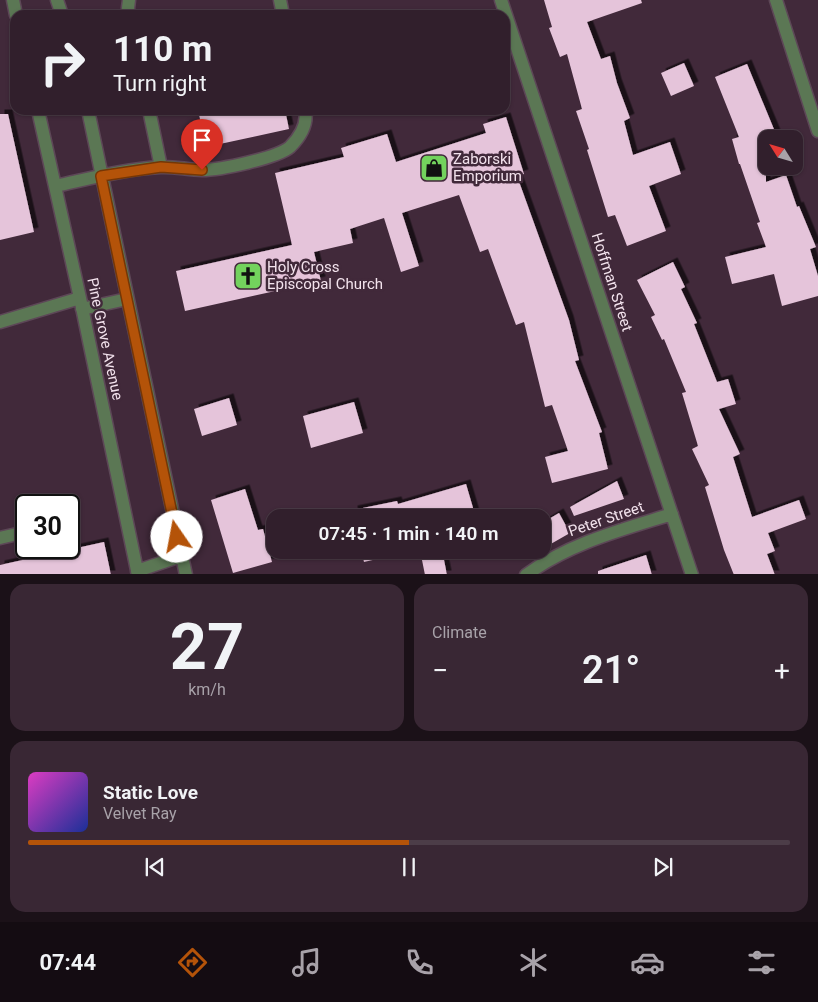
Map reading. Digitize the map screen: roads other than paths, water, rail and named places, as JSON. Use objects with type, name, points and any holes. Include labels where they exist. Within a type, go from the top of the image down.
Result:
[{"type":"street","points":[[776,0],[818,131]]},
{"type":"street","name":"Hoffman Street","points":[[510,27],[692,574]]},
{"type":"street","name":"Pine Grove Avenue","points":[[39,115],[138,573]]},
{"type":"street","name":"Pine Grove Avenue","points":[[89,115],[186,574]]},
{"type":"street","points":[[150,115],[161,167]]},
{"type":"street","points":[[55,186],[101,176],[161,167],[202,170],[235,166],[289,148],[302,132],[307,119],[306,115]]},
{"type":"street","points":[[0,322],[81,303],[127,299]]},
{"type":"street","name":"Peter Street","points":[[526,574],[571,548],[672,514]]},
{"type":"street","points":[[0,538],[15,535]]},
{"type":"street","points":[[138,573],[181,556]]},
{"type":"place","name":"Zaborski Emporium","points":[[434,168]]},
{"type":"place","name":"Holy Cross Episcopal Church","points":[[248,276]]}]
